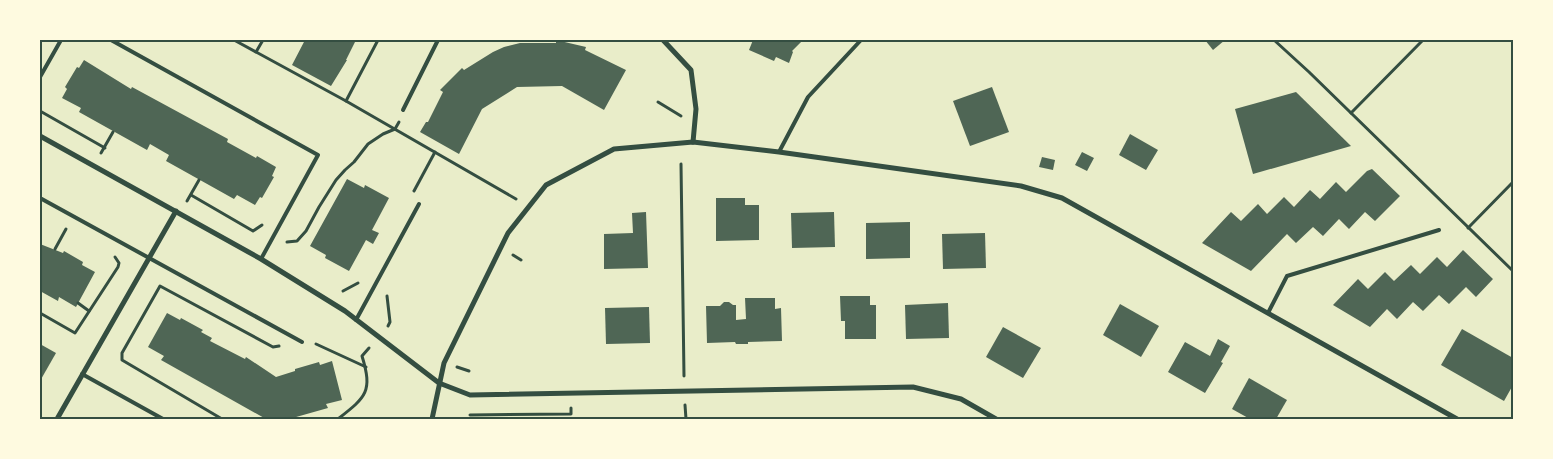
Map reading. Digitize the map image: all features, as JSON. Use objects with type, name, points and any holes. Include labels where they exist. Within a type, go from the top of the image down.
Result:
[{"type":"street","points":[[663,40],[691,70],[696,109],[693,142]]},
{"type":"street","points":[[40,136],[261,259],[356,320],[439,383],[470,395],[913,388],[961,399],[996,419]]},
{"type":"street","points":[[432,419],[444,363],[508,233],[546,185],[614,149],[693,142],[779,152],[1021,186],[1062,198],[1457,419]]},
{"type":"street","points":[[57,419],[176,212]]},
{"type":"lane","points":[[40,77],[61,40]]},
{"type":"lane","points":[[111,40],[318,154],[261,259]]},
{"type":"lane","points":[[403,110],[438,40]]},
{"type":"lane","points":[[779,152],[808,97],[860,40]]},
{"type":"lane","points":[[40,198],[302,342]]},
{"type":"lane","points":[[356,320],[420,204]]},
{"type":"lane","points":[[1268,313],[1286,276],[1439,230]]},
{"type":"lane","points":[[82,374],[163,419]]},
{"type":"path","points":[[234,40],[529,206]]},
{"type":"path","points":[[256,52],[263,40]]},
{"type":"path","points":[[346,102],[378,40]]},
{"type":"path","points":[[1274,40],[1513,272]]},
{"type":"path","points":[[1351,113],[1423,40]]},
{"type":"path","points":[[658,102],[695,125]]},
{"type":"path","points":[[40,111],[104,149],[113,132]]},
{"type":"path","points":[[271,240],[297,241],[306,232],[336,180],[368,144],[395,129]]},
{"type":"path","points":[[681,164],[686,419]]},
{"type":"path","points":[[199,180],[190,197],[253,230],[267,222],[274,210],[284,216]]},
{"type":"path","points":[[1468,228],[1513,182]]},
{"type":"path","points":[[55,249],[66,229],[74,234]]},
{"type":"path","points":[[40,312],[75,333],[118,267],[115,257],[107,252]]},
{"type":"path","points":[[376,283],[387,292],[390,322],[388,326]]},
{"type":"path","points":[[222,419],[122,360],[122,353],[160,286],[273,348],[308,341],[366,367]]},
{"type":"path","points":[[78,303],[89,310]]},
{"type":"path","points":[[338,419],[361,400],[367,390],[364,360]]},
{"type":"path","points":[[470,415],[571,414],[571,393]]},
{"type":"building","points":[[305,40],[356,40],[347,60],[331,86],[292,65]]},
{"type":"building","points":[[556,40],[586,47],[585,50],[626,70],[604,110],[562,86],[517,87],[482,109],[459,154],[420,132],[426,122],[428,122],[443,92],[440,90],[462,68],[464,70],[504,47],[520,43],[556,43]]},
{"type":"building","points":[[753,40],[803,40],[792,51],[789,63],[776,57],[774,61],[749,50]]},
{"type":"building","points":[[1205,40],[1225,40],[1213,50]]},
{"type":"building","points":[[84,60],[131,89],[132,87],[228,139],[227,142],[276,167],[272,176],[274,177],[262,198],[260,197],[255,205],[237,195],[234,199],[166,161],[169,155],[150,144],[147,150],[79,112],[81,108],[62,98],[67,89],[65,87],[77,67],[79,68]]},
{"type":"building","points":[[992,87],[1009,132],[970,146],[953,101]]},
{"type":"building","points":[[1296,92],[1351,146],[1253,174],[1235,109]]},
{"type":"building","points":[[1130,134],[1158,150],[1146,170],[1119,155]]},
{"type":"building","points":[[1082,152],[1094,158],[1087,171],[1075,165]]},
{"type":"building","points":[[1042,157],[1055,160],[1053,170],[1039,167]]},
{"type":"building","points":[[1372,169],[1400,196],[1375,221],[1365,212],[1349,229],[1339,219],[1323,236],[1313,227],[1296,243],[1287,234],[1251,271],[1202,243],[1231,212],[1241,221],[1258,204],[1267,214],[1284,197],[1294,207],[1310,190],[1320,199],[1336,182],[1346,192],[1367,171]]},
{"type":"building","points":[[347,179],[364,188],[365,185],[389,198],[372,230],[379,233],[373,244],[366,240],[349,271],[325,258],[326,255],[310,246]]},
{"type":"building","points":[[716,198],[745,198],[745,205],[759,205],[759,240],[716,241]]},
{"type":"building","points":[[646,212],[648,268],[604,269],[604,234],[633,233],[632,213]]},
{"type":"building","points":[[834,212],[835,247],[792,248],[791,213]]},
{"type":"building","points":[[910,222],[910,258],[866,259],[866,223]]},
{"type":"building","points":[[985,233],[986,268],[943,269],[942,234]]},
{"type":"building","points":[[40,244],[63,253],[64,251],[83,262],[82,265],[95,272],[76,307],[59,297],[58,301],[40,291]]},
{"type":"building","points":[[1463,250],[1493,279],[1476,297],[1466,287],[1449,304],[1439,295],[1423,311],[1413,302],[1397,319],[1387,309],[1370,327],[1333,305],[1358,279],[1368,289],[1385,272],[1394,281],[1411,265],[1420,274],[1437,257],[1447,267]]},
{"type":"building","points":[[840,296],[870,296],[870,305],[876,305],[876,339],[845,339],[845,321],[841,321]]},
{"type":"building","points":[[745,298],[775,298],[775,309],[781,308],[782,341],[748,342],[748,344],[736,344],[735,342],[707,343],[706,306],[720,306],[724,302],[729,302],[736,305],[736,320],[746,319]]},
{"type":"building","points":[[948,303],[949,338],[906,339],[905,305]]},
{"type":"building","points":[[1120,304],[1159,326],[1141,357],[1103,335]]},
{"type":"building","points":[[649,307],[650,343],[606,344],[605,308]]},
{"type":"building","points":[[167,313],[203,330],[201,332],[212,338],[210,341],[245,359],[246,357],[276,377],[319,362],[320,365],[332,361],[342,400],[326,404],[328,408],[289,419],[266,419],[161,360],[164,356],[148,347]]},
{"type":"building","points":[[1003,327],[1041,348],[1023,378],[986,357]]},
{"type":"building","points":[[1462,329],[1513,358],[1513,385],[1504,401],[1441,365]]},
{"type":"building","points":[[1218,339],[1230,346],[1221,362],[1223,363],[1205,393],[1168,372],[1185,342],[1210,356]]},
{"type":"building","points":[[40,344],[56,353],[40,381]]},
{"type":"building","points":[[1249,378],[1287,400],[1276,419],[1250,419],[1232,409]]}]
